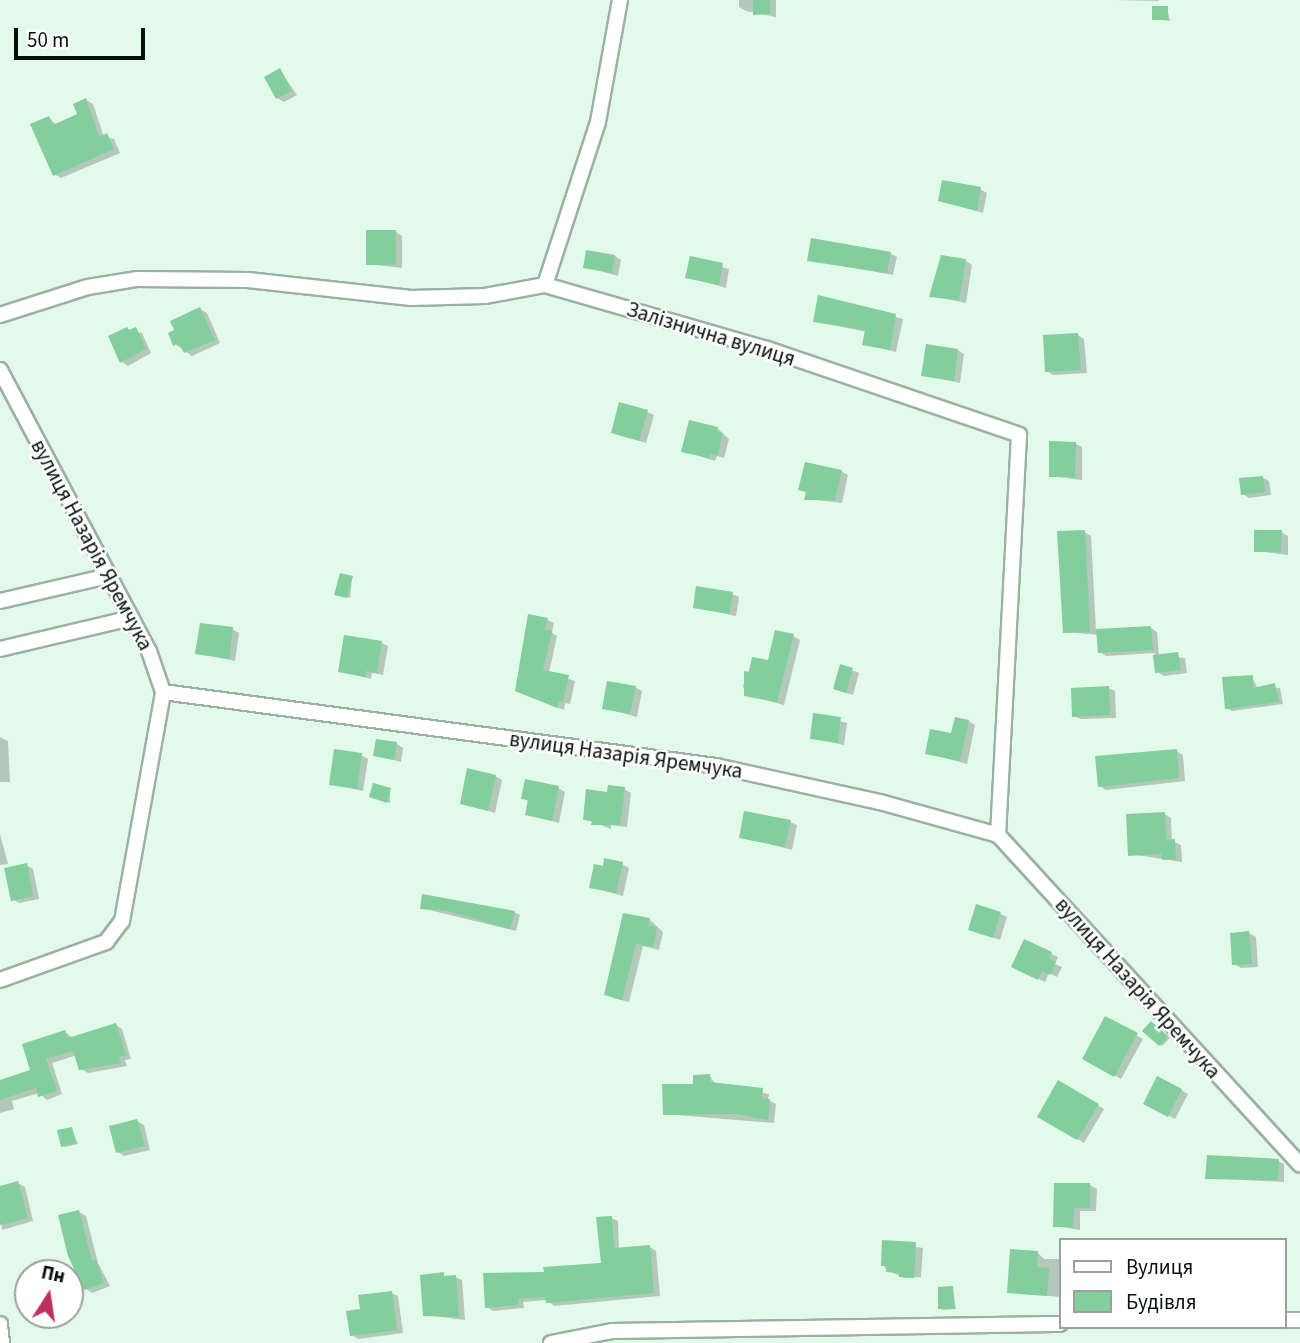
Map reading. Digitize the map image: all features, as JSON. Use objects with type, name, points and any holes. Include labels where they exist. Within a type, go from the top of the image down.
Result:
[{"type":"street","points":[[545,285],[598,122],[620,0]]},
{"type":"street","name":"Залізнична вулиця","points":[[0,315],[88,287],[137,279],[248,280],[411,298],[485,296],[545,285],[767,349],[1019,435],[998,835]]},
{"type":"street","name":"вулиця Назарія Яремчука","points":[[0,370],[149,651],[163,692],[716,766],[868,799],[998,835],[1300,1166]]},
{"type":"street","points":[[0,601],[108,576]]},
{"type":"street","points":[[0,649],[131,618]]},
{"type":"street","points":[[0,980],[106,942],[122,921],[163,692]]},
{"type":"street","points":[[0,1324],[2,1343]]},
{"type":"street","points":[[551,1343],[613,1331],[1058,1324]]},
{"type":"building","points":[[753,0],[770,0],[770,14],[753,15]]},
{"type":"building","points":[[1152,6],[1168,6],[1168,20],[1152,20]]},
{"type":"building","points":[[280,68],[292,91],[276,99],[264,77]]},
{"type":"building","points":[[86,98],[99,137],[107,133],[114,149],[53,176],[30,124],[49,116],[53,125],[77,114],[73,104]]},
{"type":"building","points":[[942,180],[981,187],[977,211],[938,201]]},
{"type":"building","points":[[366,230],[396,230],[396,265],[366,265]]},
{"type":"building","points":[[811,238],[891,252],[887,273],[807,261]]},
{"type":"building","points":[[586,250],[615,255],[612,273],[583,268]]},
{"type":"building","points":[[941,255],[966,259],[959,300],[929,297]]},
{"type":"building","points":[[690,256],[723,263],[719,285],[685,278]]},
{"type":"building","points":[[818,295],[896,314],[890,350],[862,345],[865,330],[813,322]]},
{"type":"building","points":[[200,307],[215,340],[184,353],[179,343],[173,346],[168,333],[174,330],[170,321]]},
{"type":"building","points":[[127,327],[129,330],[136,327],[146,349],[120,363],[108,336]]},
{"type":"building","points":[[1078,333],[1081,370],[1045,372],[1043,335]]},
{"type":"building","points":[[926,344],[958,349],[954,381],[921,376]]},
{"type":"building","points":[[619,402],[648,410],[639,441],[611,433]]},
{"type":"building","points":[[689,420],[718,427],[717,431],[723,433],[717,456],[710,454],[709,458],[681,452]]},
{"type":"building","points":[[1049,441],[1076,442],[1075,477],[1049,477]]},
{"type":"building","points":[[805,462],[842,470],[835,500],[804,500],[806,492],[798,490]]},
{"type":"building","points":[[1263,476],[1265,492],[1241,495],[1239,478]]},
{"type":"building","points":[[1085,530],[1090,632],[1063,633],[1057,531]]},
{"type":"building","points":[[1254,530],[1282,530],[1281,552],[1254,552]]},
{"type":"building","points":[[340,573],[353,576],[347,598],[334,595]]},
{"type":"building","points":[[696,586],[733,592],[729,614],[693,608]]},
{"type":"building","points":[[528,614],[548,618],[545,630],[552,631],[543,670],[569,675],[563,702],[559,701],[557,708],[515,691]]},
{"type":"building","points":[[200,623],[233,627],[229,659],[195,654]]},
{"type":"building","points":[[1151,626],[1153,650],[1098,653],[1096,629]]},
{"type":"building","points":[[775,630],[794,634],[777,702],[744,696],[744,671],[749,672],[752,657],[768,660]]},
{"type":"building","points":[[344,635],[382,641],[377,673],[366,671],[365,677],[338,672]]},
{"type":"building","points":[[1178,652],[1181,670],[1155,673],[1153,655]]},
{"type":"building","points":[[840,664],[853,668],[846,693],[833,689]]},
{"type":"building","points":[[1253,675],[1253,688],[1275,683],[1279,702],[1225,709],[1222,677]]},
{"type":"building","points":[[607,681],[636,686],[630,714],[602,709]]},
{"type":"building","points":[[1109,686],[1110,715],[1072,717],[1071,688]]},
{"type":"building","points":[[813,713],[841,717],[838,743],[810,739]]},
{"type":"building","points":[[955,717],[969,720],[960,761],[925,754],[930,729],[951,733]]},
{"type":"building","points":[[376,739],[397,742],[394,760],[373,756]]},
{"type":"building","points":[[334,749],[362,753],[357,789],[329,785]]},
{"type":"building","points":[[1177,749],[1179,778],[1098,787],[1095,756]]},
{"type":"building","points":[[467,768],[496,775],[488,811],[460,804]]},
{"type":"building","points":[[525,779],[559,786],[552,821],[525,815],[528,800],[521,799]]},
{"type":"building","points":[[373,783],[391,788],[387,803],[369,797]]},
{"type":"building","points":[[608,785],[625,787],[620,825],[591,825],[592,821],[583,820],[586,789],[607,792]]},
{"type":"building","points":[[744,811],[791,820],[785,847],[739,838]]},
{"type":"building","points":[[1165,812],[1166,840],[1175,839],[1176,859],[1162,860],[1161,854],[1128,856],[1126,814]]},
{"type":"building","points":[[604,858],[623,862],[616,893],[589,888],[594,864],[603,866]]},
{"type":"building","points":[[27,863],[33,896],[11,901],[4,868]]},
{"type":"building","points":[[422,894],[515,911],[510,929],[448,911],[420,909]]},
{"type":"building","points":[[976,904],[1001,912],[993,938],[968,930]]},
{"type":"building","points":[[623,913],[650,918],[648,925],[657,927],[653,947],[636,944],[622,1000],[604,995]]},
{"type":"building","points":[[1249,931],[1252,964],[1232,965],[1230,933]]},
{"type":"building","points":[[1024,939],[1052,952],[1049,959],[1056,962],[1050,975],[1042,971],[1038,980],[1011,967]]},
{"type":"building","points":[[1105,1016],[1138,1033],[1114,1077],[1082,1059]]},
{"type":"building","points":[[1151,1021],[1168,1036],[1159,1046],[1142,1031]]},
{"type":"building","points":[[116,1023],[126,1055],[119,1057],[121,1063],[79,1070],[73,1051],[46,1059],[57,1091],[38,1097],[36,1088],[0,1100],[0,1080],[30,1070],[22,1044],[65,1030],[68,1038]]},
{"type":"building","points":[[710,1074],[710,1082],[763,1088],[762,1098],[770,1099],[768,1120],[736,1114],[663,1115],[662,1084],[693,1084],[693,1075]]},
{"type":"building","points":[[1157,1076],[1182,1089],[1168,1117],[1143,1104]]},
{"type":"building","points":[[1058,1080],[1099,1104],[1077,1140],[1037,1117]]},
{"type":"building","points":[[137,1119],[145,1146],[116,1153],[109,1126]]},
{"type":"building","points":[[72,1127],[76,1143],[61,1147],[57,1130]]},
{"type":"building","points":[[1207,1155],[1279,1159],[1278,1180],[1205,1179]]},
{"type":"building","points":[[18,1181],[28,1218],[0,1225],[0,1186]]},
{"type":"building","points":[[1054,1183],[1090,1183],[1090,1208],[1074,1208],[1073,1227],[1053,1227]]},
{"type":"building","points":[[79,1210],[92,1261],[96,1260],[104,1283],[84,1290],[84,1259],[69,1259],[58,1215]]},
{"type":"building","points":[[612,1216],[614,1248],[650,1245],[654,1293],[546,1303],[545,1297],[518,1299],[518,1305],[485,1308],[483,1273],[544,1272],[543,1267],[601,1263],[596,1217]]},
{"type":"building","points":[[882,1240],[916,1242],[914,1278],[899,1277],[899,1273],[886,1272],[887,1266],[881,1266]]},
{"type":"building","points":[[1010,1249],[1038,1251],[1037,1267],[1049,1268],[1047,1296],[1007,1293]]},
{"type":"building","points":[[444,1272],[444,1276],[456,1275],[459,1317],[423,1316],[420,1275]]},
{"type":"building","points":[[953,1286],[954,1309],[938,1309],[938,1287]]},
{"type":"building","points":[[392,1291],[397,1330],[350,1336],[346,1311],[360,1309],[358,1295]]}]
